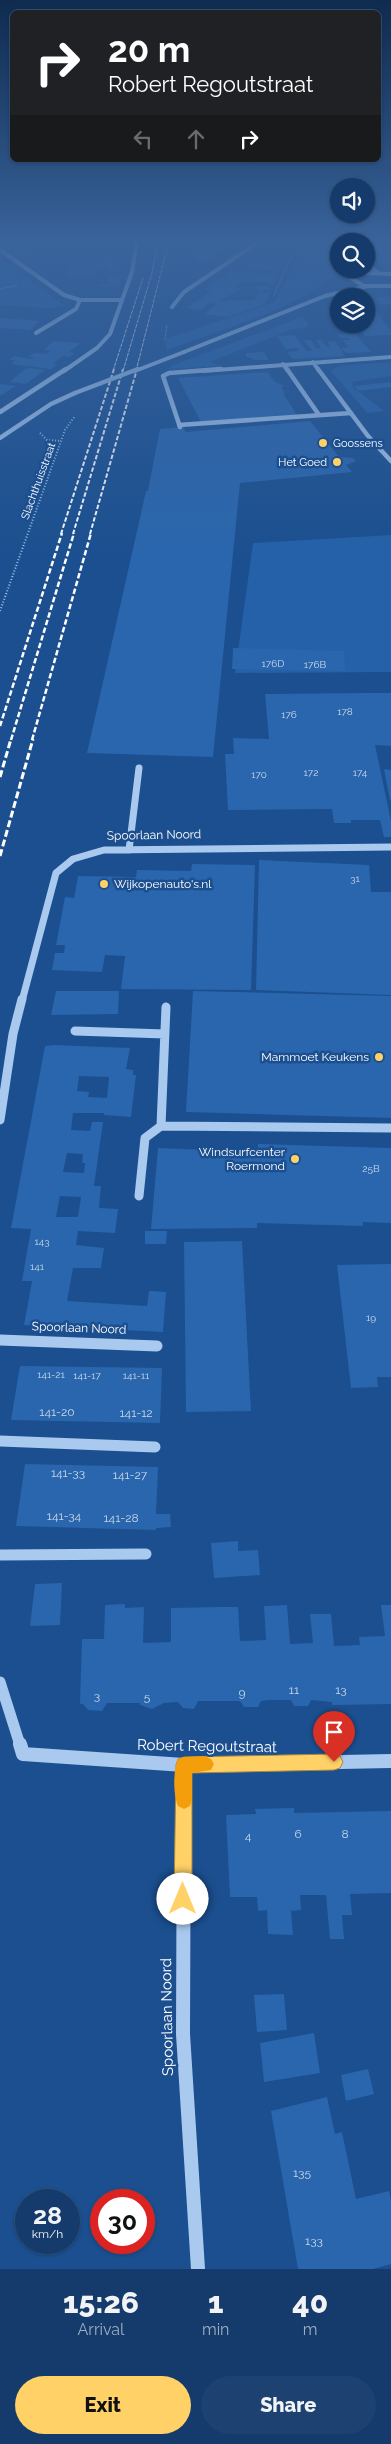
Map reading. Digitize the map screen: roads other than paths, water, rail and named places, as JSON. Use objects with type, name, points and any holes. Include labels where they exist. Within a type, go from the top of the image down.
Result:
[{"type":"street","points":[[0,412],[98,347]]},
{"type":"street","points":[[0,438],[51,404],[197,347]]},
{"type":"street","points":[[351,413],[180,426],[163,376],[169,373],[190,371],[391,357]]},
{"type":"street","points":[[313,362],[351,413],[391,461]]},
{"type":"street","points":[[283,364],[319,415]]},
{"type":"street","points":[[129,850],[139,768]]},
{"type":"street","name":"Spoorlaan Noord","points":[[0,1120],[13,1034],[56,873],[73,859],[104,850],[391,847]]},
{"type":"street","points":[[161,1126],[166,1007]]},
{"type":"street","points":[[75,1031],[165,1034]]},
{"type":"street","points":[[139,1196],[145,1138],[161,1126],[391,1128]]},
{"type":"street","name":"Spoorlaan Noord","points":[[0,1340],[157,1346]]},
{"type":"street","points":[[0,1441],[155,1447]]},
{"type":"street","points":[[0,1555],[146,1554]]},
{"type":"street","name":"Robert Regoutstraat","points":[[0,1682],[23,1754],[184,1765],[391,1761]]},
{"type":"street","name":"Spoorlaan Noord","points":[[184,1765],[183,2034],[198,2269]]},
{"type":"railway","points":[[113,371],[121,347]]},
{"type":"railway","points":[[123,371],[130,347]]},
{"type":"railway","points":[[136,371],[142,347]]},
{"type":"railway","points":[[61,534],[114,369]]},
{"type":"railway","points":[[73,534],[123,369]]},
{"type":"railway","points":[[90,534],[137,369]]},
{"type":"railway","points":[[0,726],[62,533]]},
{"type":"railway","points":[[11,740],[74,533]]},
{"type":"railway","points":[[32,740],[91,533]]},
{"type":"railway","points":[[0,777],[11,739]]},
{"type":"railway","points":[[0,856],[33,739]]},
{"type":"place","name":"Goossens","points":[[323,443]]},
{"type":"place","name":"Het Goed","points":[[337,462]]},
{"type":"place","name":"Wijkopenauto's.nl","points":[[104,884]]},
{"type":"place","name":"Mammoet Keukens","points":[[379,1057]]},
{"type":"place","name":"Windsurfcenter Roermond","points":[[295,1159]]}]
